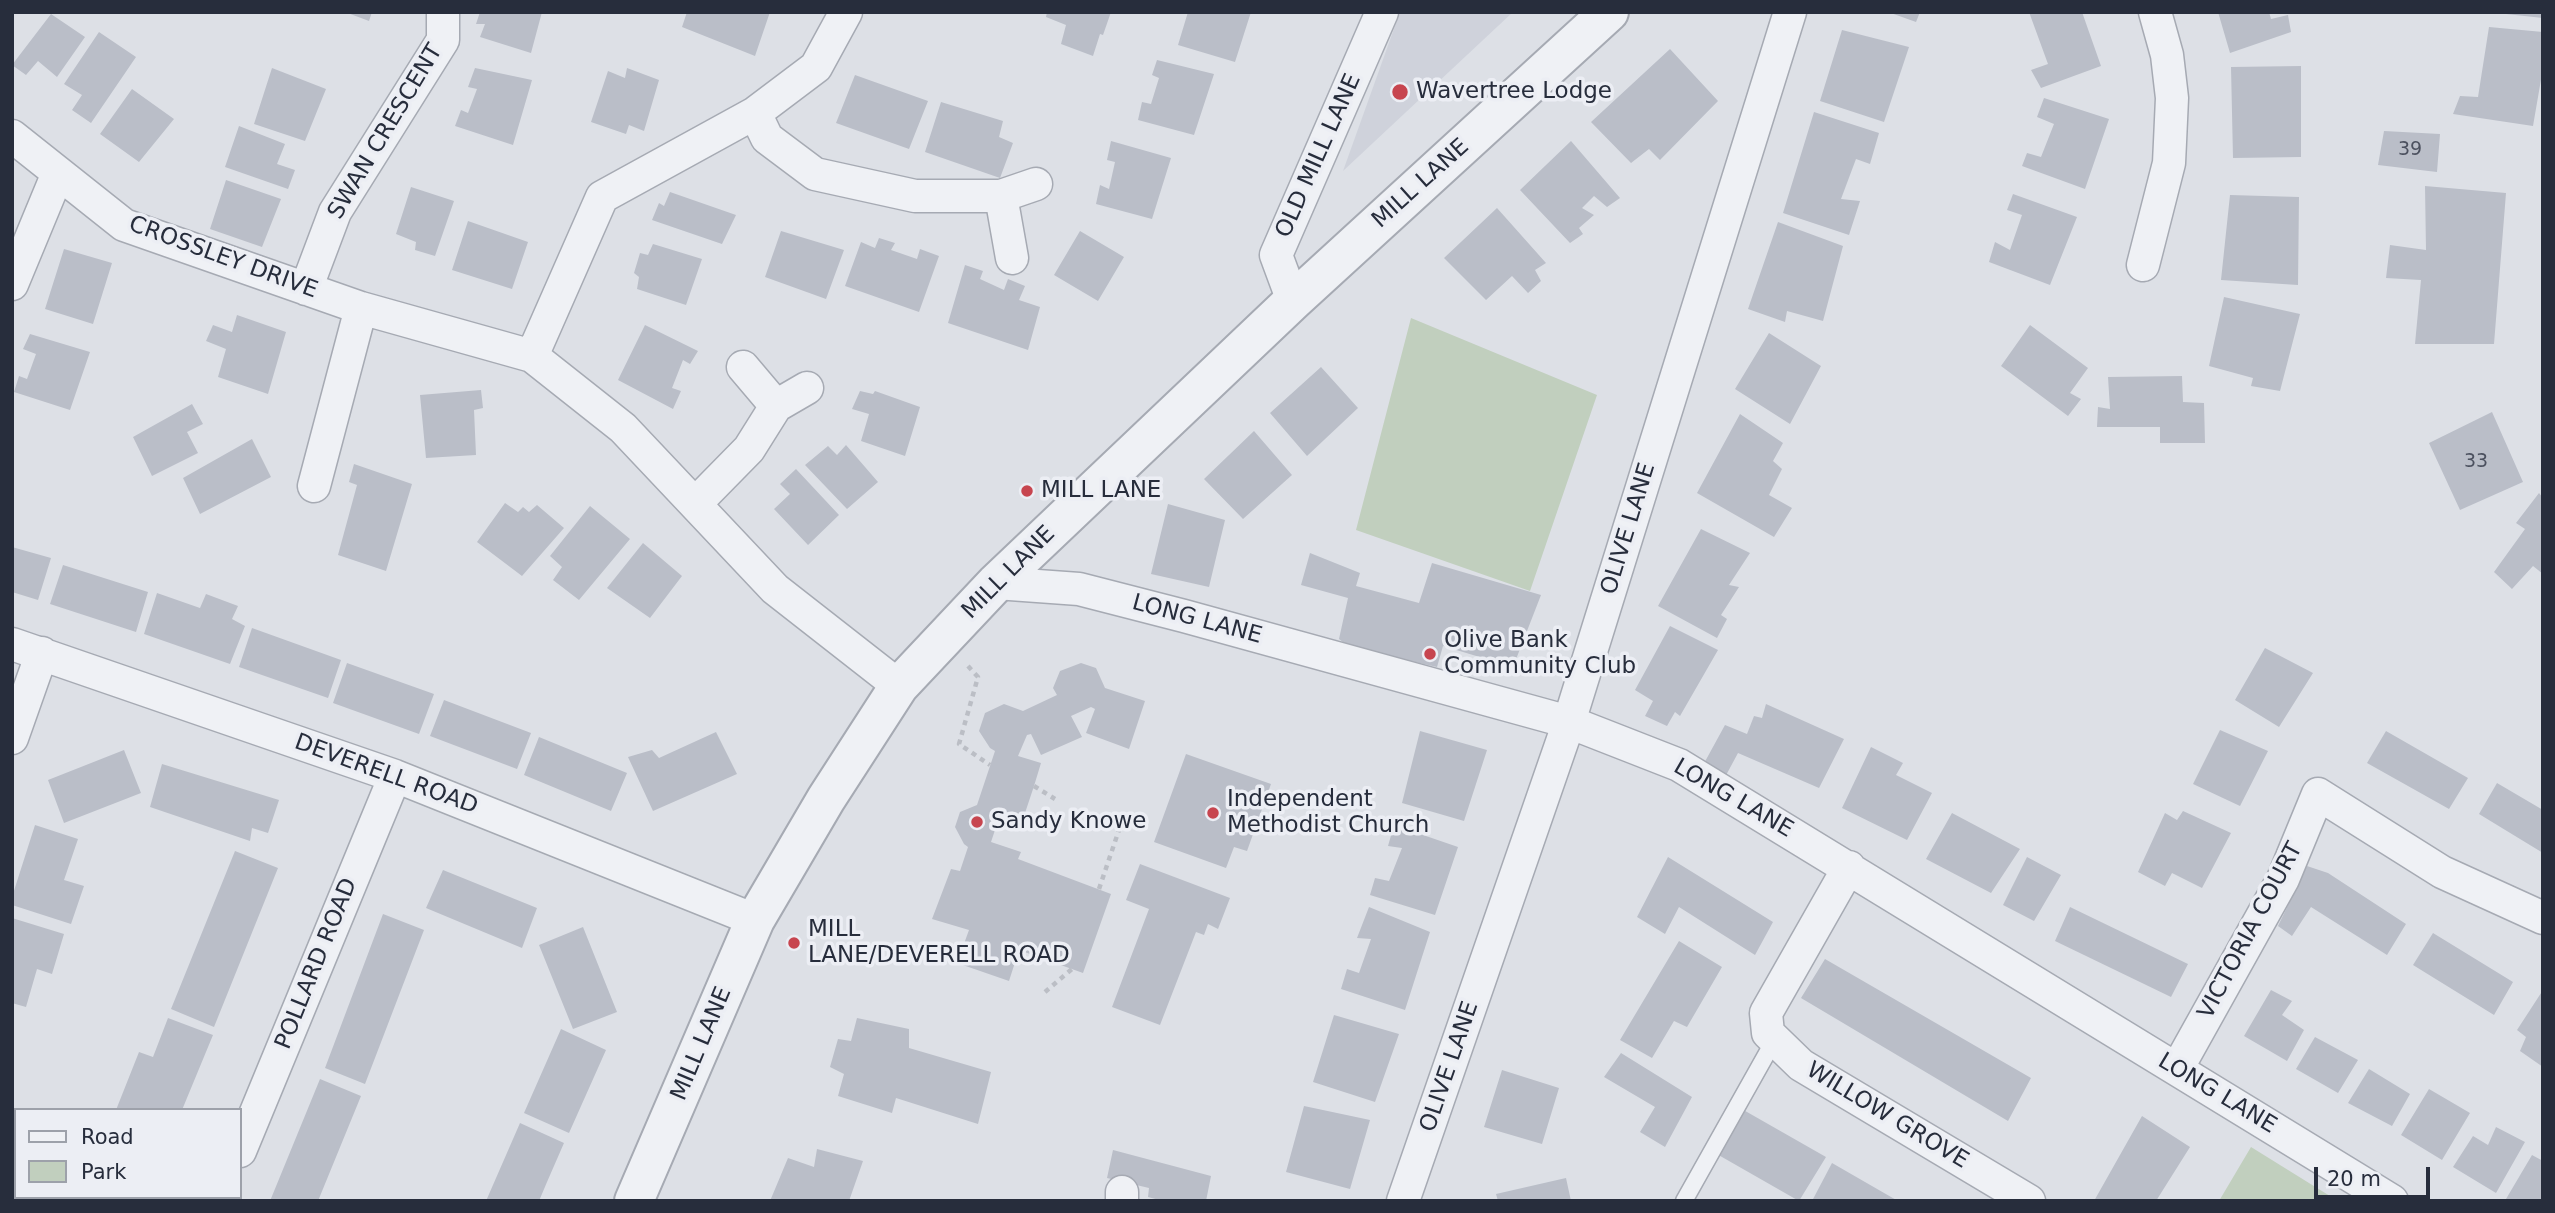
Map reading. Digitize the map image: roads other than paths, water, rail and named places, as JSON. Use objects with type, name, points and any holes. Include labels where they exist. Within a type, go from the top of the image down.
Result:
[{"type":"street","name":"SWAN CRESCENT","points":[[306,289],[335,212],[443,40],[443,12]]},
{"type":"street","points":[[532,356],[602,197],[755,113],[816,67],[846,12]]},
{"type":"street","name":"OLD MILL LANE","points":[[1293,301],[1276,255],[1382,12]]},
{"type":"street","name":"MILL LANE","points":[[634,1201],[755,920],[826,799],[899,686],[996,583],[1293,301],[1609,12]]},
{"type":"street","name":"OLIVE LANE","points":[[1403,1201],[1569,722],[1790,12]]},
{"type":"street","points":[[2143,265],[2169,163],[2171,142],[2171,89],[2155,12]]},
{"type":"street","points":[[755,113],[767,138],[815,174],[915,196],[1001,196],[1036,184]]},
{"type":"street","name":"CROSSLEY DRIVE","points":[[12,136],[124,225],[361,308],[532,356],[623,428],[775,589],[899,686]]},
{"type":"street","points":[[12,284],[58,173]]},
{"type":"street","points":[[1001,196],[1012,258]]},
{"type":"street","points":[[314,486],[361,308]]},
{"type":"street","points":[[743,367],[776,406]]},
{"type":"street","points":[[695,504],[749,449],[776,406],[807,388]]},
{"type":"street","name":"LONG LANE","points":[[996,583],[1079,589],[1569,722],[1679,765],[1850,867],[2392,1201]]},
{"type":"street","points":[[12,738],[27,649]]},
{"type":"street","name":"DEVERELL ROAD","points":[[27,649],[395,776],[755,920]]},
{"type":"street","name":"POLLARD ROAD","points":[[242,1146],[395,776]]},
{"type":"street","name":"VICTORIA COURT","points":[[2176,1069],[2283,879],[2318,794],[2442,872],[2543,918]]},
{"type":"street","points":[[1775,1040],[1768,1032],[1766,1013],[1850,867]]},
{"type":"street","name":"WILLOW GROVE","points":[[1775,1040],[1801,1065],[2029,1201]]},
{"type":"lane","points":[[1684,1201],[1775,1040]]},
{"type":"place","name":"Wavertree Lodge","points":[[1400,92]]},
{"type":"place","name":"MILL LANE","points":[[1027,491]]},
{"type":"place","name":"Olive Bank Community Club","points":[[1430,654]]},
{"type":"place","name":"Independent Methodist Church","points":[[1213,813]]},
{"type":"place","name":"Sandy Knowe","points":[[977,822]]},
{"type":"place","name":"MILL LANE/DEVERELL ROAD","points":[[794,943]]}]
